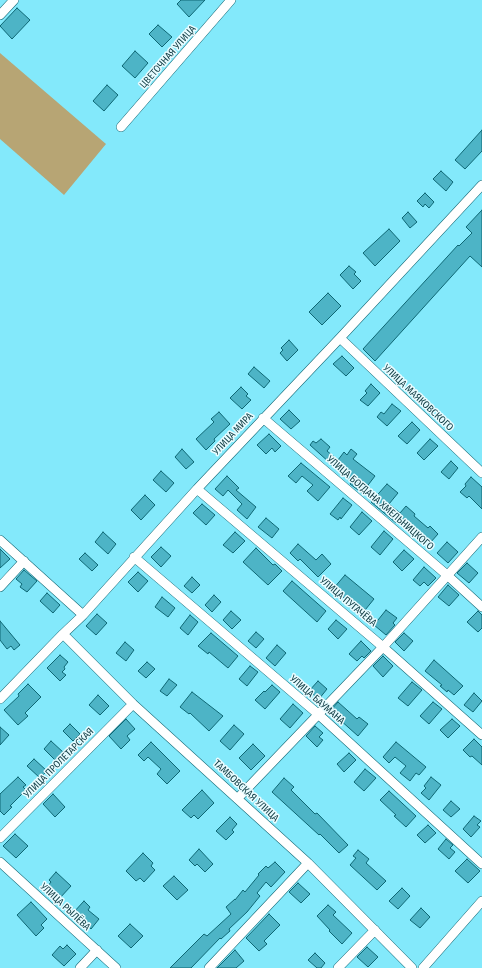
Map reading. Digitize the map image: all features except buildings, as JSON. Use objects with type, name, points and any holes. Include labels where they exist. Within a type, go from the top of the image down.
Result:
[{"type":"street","points":[[0,15],[14,0]]},
{"type":"street","name":"ЦВЕТОЧНАЯ УЛИЦА","points":[[121,127],[231,0]]},
{"type":"street","name":"УЛИЦА МИРА","points":[[0,699],[83,614],[263,418],[481,189]]},
{"type":"street","name":"УЛИЦА МАЯКОВСКОГО","points":[[340,338],[482,473]]},
{"type":"street","name":"УЛИЦА БОГДАНА ХМЕЛЬНИЦКОГО","points":[[263,418],[447,575],[482,607]]},
{"type":"street","name":"УЛИЦА ПУГАЧЁВА","points":[[197,489],[383,647],[482,735]]},
{"type":"street","points":[[238,798],[383,647],[482,537]]},
{"type":"street","points":[[0,540],[83,614]]},
{"type":"street","name":"УЛИЦА БАУМАНА","points":[[134,557],[318,714],[482,864]]},
{"type":"street","points":[[0,587],[24,561]]},
{"type":"street","name":"ТАМБОВСКАЯ УЛИЦА","points":[[63,634],[134,704],[308,863],[412,968]]},
{"type":"street","name":"УЛИЦА ПРОЛЕТАРСКАЯ","points":[[0,838],[134,704]]},
{"type":"street","name":"УЛИЦА РЫЛЁВА","points":[[0,862],[116,968]]},
{"type":"street","points":[[209,968],[308,863]]},
{"type":"street","points":[[422,968],[482,900]]},
{"type":"street","points":[[338,968],[375,930]]},
{"type":"street","points":[[80,968],[96,950]]},
{"type":"shaded area","points":[[0,53],[106,144],[64,195],[0,139]]}]
